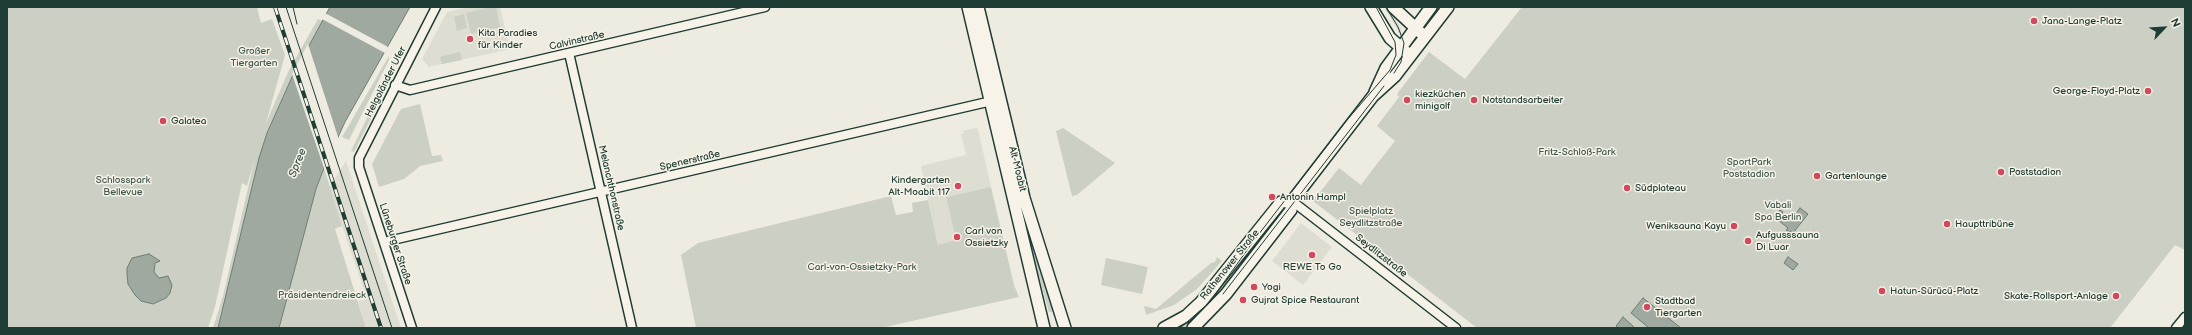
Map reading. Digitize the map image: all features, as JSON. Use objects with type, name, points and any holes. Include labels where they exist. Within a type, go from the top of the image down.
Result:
[{"type":"main road","name":"Alt-Moabit","points":[[968,7],[1026,206],[1065,328]]},
{"type":"main road","name":"Alt-Moabit","points":[[978,7],[995,101],[1044,328]]},
{"type":"main road","points":[[1371,7],[1390,38],[1410,56]]},
{"type":"main road","points":[[1394,7],[1415,28],[1426,36]]},
{"type":"main road","name":"Rathenower Straße","points":[[1373,96],[1386,68],[1431,7]]},
{"type":"main road","name":"Rathenower Straße","points":[[1193,328],[1230,288],[1291,210],[1292,201],[1373,96],[1395,76],[1448,7]]},
{"type":"main road","name":"Rathenower Straße","points":[[1164,328],[1186,316],[1201,302],[1281,202],[1292,201]]},
{"type":"street","name":"Helgoländer Ufer","points":[[359,167],[359,158],[436,7]]},
{"type":"street","name":"Calvinstraße","points":[[395,85],[410,90],[765,7]]},
{"type":"street","name":"Melanchthonstraße","points":[[569,53],[632,328]]},
{"type":"street","name":"Spenerstraße","points":[[384,242],[995,101]]},
{"type":"street","name":"Lüneburger Straße","points":[[359,167],[412,328]]},
{"type":"street","name":"Seydlitzstraße","points":[[1292,201],[1456,328]]},
{"type":"street","points":[[2176,328],[2185,317]]},
{"type":"shaded area","name":"Kita Paradies für Kinder","points":[[470,7],[500,7],[510,49],[429,67],[422,59],[447,12]]},
{"type":"shaded area","points":[[1384,7],[1388,7],[1398,23],[1402,31],[1400,34]]},
{"type":"shaded area","name":"Kindergarten Alt-Moabit 117","points":[[975,128],[978,129],[991,187],[946,197],[956,240],[938,245],[921,166],[966,155],[961,134],[964,133],[963,131]]},
{"type":"shaded area","points":[[346,161],[401,328],[366,328],[358,301],[367,299],[329,187]]},
{"type":"shaded area","points":[[1301,223],[1332,247],[1303,285],[1272,261]]},
{"type":"shaded area","points":[[1254,244],[1226,283],[1228,285],[1212,305],[1207,301]]},
{"type":"green space","name":"Schlosspark Bellevue","points":[[7,7],[257,7],[261,23],[272,19],[285,55],[266,123],[289,70],[318,19],[323,21],[292,77],[267,133],[218,328],[213,328],[223,296],[255,158],[247,186],[242,183],[215,307],[208,328],[7,328]]},
{"type":"green space","points":[[496,7],[500,27],[471,34],[466,13]]},
{"type":"green space","name":"SportPark Poststadion","points":[[1522,7],[2185,7],[2185,250],[2175,245],[2110,328],[1477,328],[1313,201],[1339,168],[1361,185],[1395,141],[1377,126],[1399,97],[1397,94],[1429,52],[1465,79]]},
{"type":"green space","points":[[464,14],[467,28],[457,31],[454,17]]},
{"type":"green space","points":[[460,52],[462,60],[442,64],[440,57]]},
{"type":"green space","points":[[389,56],[389,60],[349,140],[342,137]]},
{"type":"green space","points":[[393,60],[396,61],[383,96],[379,94]]},
{"type":"green space","points":[[377,97],[381,99],[354,152],[351,151]]},
{"type":"green space","points":[[420,104],[432,156],[441,155],[443,161],[420,166],[404,179],[379,187],[372,164],[401,109]]},
{"type":"green space","points":[[1000,114],[1055,311],[1049,312],[1027,235]]},
{"type":"green space","points":[[1063,128],[1115,163],[1077,195],[1072,196],[1056,131]]},
{"type":"green space","name":"Präsidentendreieck","points":[[324,168],[342,226],[335,229],[366,328],[279,328],[316,189]]},
{"type":"green space","name":"Carl-von-Ossietzky-Park","points":[[991,187],[1014,285],[1019,297],[881,328],[696,328],[681,255],[698,243],[891,196],[896,215],[913,212],[912,203],[928,200],[938,245],[956,240],[946,197]]},
{"type":"green space","points":[[1276,216],[1279,219],[1228,285],[1226,284]]},
{"type":"green space","points":[[1217,257],[1222,261],[1197,289],[1174,305],[1146,315],[1144,306],[1156,309],[1211,263],[1215,262]]},
{"type":"green space","points":[[1106,258],[1148,267],[1142,294],[1101,285]]},
{"type":"green space","points":[[1207,301],[1212,305],[1186,328],[1173,328]]},
{"type":"water","name":"Spree","points":[[330,7],[410,7],[345,122],[324,168],[316,189],[279,328],[218,328],[259,158],[267,133],[292,77]]},
{"type":"water","points":[[1800,208],[1808,214],[1793,233],[1786,230],[1788,228],[1774,217],[1780,210],[1783,212],[1781,215],[1790,221]]},
{"type":"water","points":[[149,254],[160,261],[155,263],[154,272],[159,278],[168,276],[172,285],[170,293],[166,298],[153,304],[141,301],[135,295],[128,284],[127,274],[127,268],[132,258]]},
{"type":"water","points":[[1788,257],[1798,264],[1793,270],[1784,263]]},
{"type":"water","points":[[1643,298],[1681,328],[1649,328],[1631,313]]},
{"type":"water","points":[[1623,317],[1634,327],[1633,328],[1618,328],[1616,326]]},
{"type":"pier","points":[[325,13],[388,47],[385,53],[322,19]]},
{"type":"pier","points":[[308,44],[339,140],[325,171],[292,74]]},
{"type":"tram line","points":[[286,7],[392,328]]},
{"type":"tram line","points":[[293,7],[297,24]]},
{"type":"tram line","points":[[1180,328],[1209,303],[1255,239],[1347,120],[1390,70],[1396,55],[1395,42],[1376,7]]},
{"type":"tram line","points":[[1386,7],[1398,27],[1404,43],[1401,62],[1394,73]]},
{"type":"tram line","points":[[1223,294],[1384,86]]},
{"type":"railway","points":[[275,7],[381,328]]},
{"type":"place","name":"Jana-Lange-Platz","points":[[2034,21]]},
{"type":"place","name":"Kita Paradies für Kinder","points":[[470,39]]},
{"type":"place","name":"George-Floyd-Platz","points":[[2148,91]]},
{"type":"place","name":"kiezküchen minigolf","points":[[1407,100]]},
{"type":"place","name":"Notstandsarbeiter","points":[[1474,100]]},
{"type":"place","name":"Galatea","points":[[163,121]]},
{"type":"place","name":"Poststadion","points":[[2001,172]]},
{"type":"place","name":"Gartenlounge","points":[[1817,176]]},
{"type":"place","name":"Kindergarten Alt-Moabit 117","points":[[958,186]]},
{"type":"place","name":"Südplateau","points":[[1627,188]]},
{"type":"place","name":"Antonin Hampl","points":[[1272,197]]},
{"type":"place","name":"Haupttribüne","points":[[1947,224]]},
{"type":"place","name":"Weniksauna Kayu","points":[[1734,226]]},
{"type":"place","name":"Carl von Ossietzky","points":[[957,237]]},
{"type":"place","name":"Aufgusssauna Di Luar","points":[[1748,241]]},
{"type":"place","name":"REWE To Go","points":[[1312,255]]},
{"type":"place","name":"Yogi","points":[[1254,287]]},
{"type":"place","name":"Hatun-Sürücü-Platz","points":[[1882,291]]},
{"type":"place","name":"Skate-Rollsport-Anlage","points":[[2116,296]]},
{"type":"place","name":"Gujrat Spice Restaurant","points":[[1243,300]]},
{"type":"place","name":"Stadtbad Tiergarten","points":[[1647,307]]},
{"type":"park label","name":"Großer Tiergarten","points":[[254,56]]},
{"type":"park label","name":"Fritz-Schloß-Park","points":[[1577,152]]},
{"type":"park label","name":"Vabali Spa Berlin","points":[[1778,210]]},
{"type":"park label","name":"Spielplatz Seydlitzstraße","points":[[1371,216]]}]
